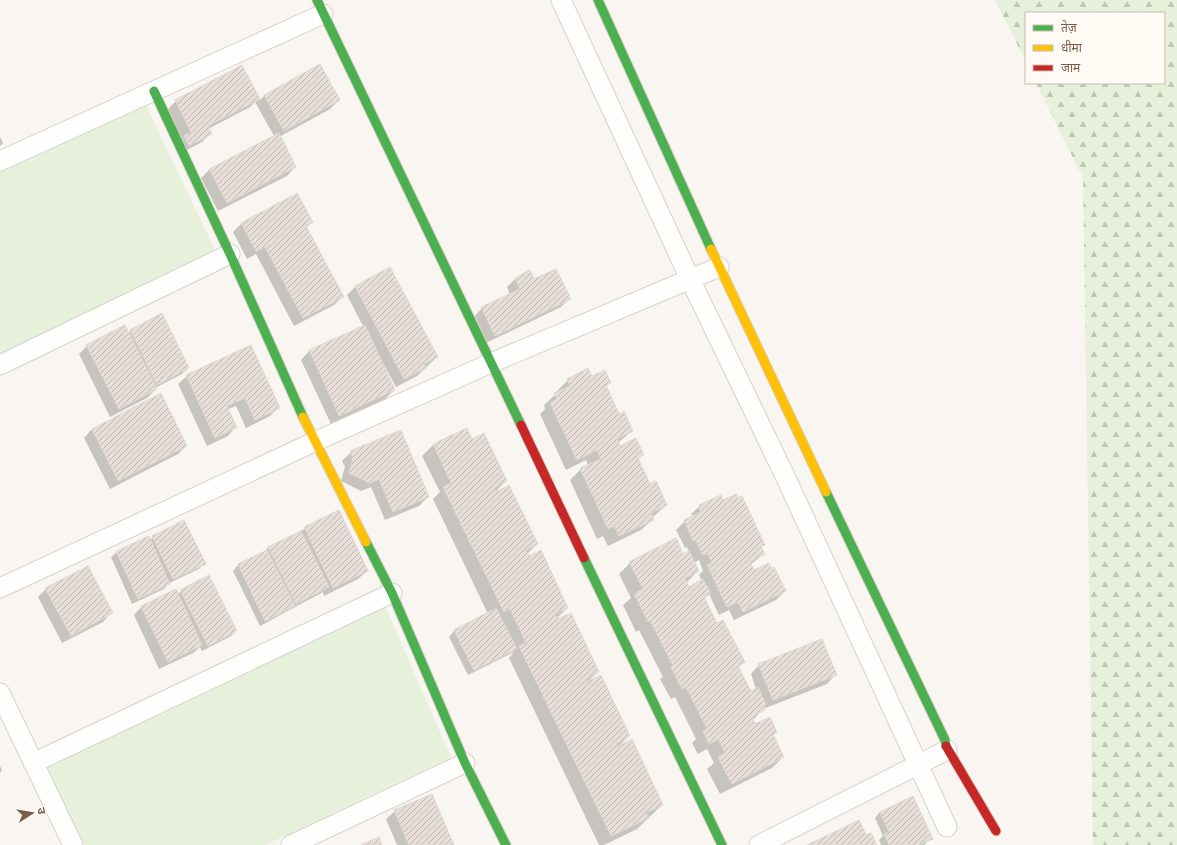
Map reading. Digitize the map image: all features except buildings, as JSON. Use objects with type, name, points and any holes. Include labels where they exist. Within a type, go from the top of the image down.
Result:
[{"type":"street","points":[[561,0],[690,279],[786,476],[920,765],[947,827]]},
{"type":"street","points":[[598,0],[719,267],[945,740],[947,750],[996,831]]},
{"type":"street","points":[[0,161],[154,91],[320,7],[722,845]]},
{"type":"street","points":[[154,91],[230,254],[314,442],[392,593],[465,763],[506,845]]},
{"type":"street","points":[[0,365],[230,254]]},
{"type":"street","points":[[0,588],[314,442],[491,363],[719,267]]},
{"type":"street","points":[[33,763],[392,593]]},
{"type":"street","points":[[0,693],[73,845]]},
{"type":"street","points":[[759,845],[920,765],[947,750]]},
{"type":"street","points":[[291,845],[465,763]]},
{"type":"green space","points":[[995,0],[1177,0],[1177,845],[1093,845],[1083,178],[1036,84],[1165,84],[1165,12],[1025,12],[1025,60]]},
{"type":"green space","points":[[146,105],[215,250],[0,354],[0,172]]},
{"type":"green space","points":[[386,608],[451,757],[266,845],[85,845],[46,768]]},
{"type":"traffic: fast","points":[[317,0],[521,425]]},
{"type":"traffic: fast","points":[[598,0],[711,249]]},
{"type":"traffic: fast","points":[[154,91],[230,254],[303,417]]},
{"type":"traffic: fast","points":[[826,492],[945,740],[946,746]]},
{"type":"traffic: fast","points":[[366,542],[392,593],[465,763],[506,845]]},
{"type":"traffic: fast","points":[[584,558],[722,845]]},
{"type":"traffic: slow","points":[[711,249],[826,492]]},
{"type":"traffic: slow","points":[[303,417],[366,542]]},
{"type":"traffic: jam","points":[[521,425],[584,558]]},
{"type":"traffic: jam","points":[[946,746],[996,831]]}]
